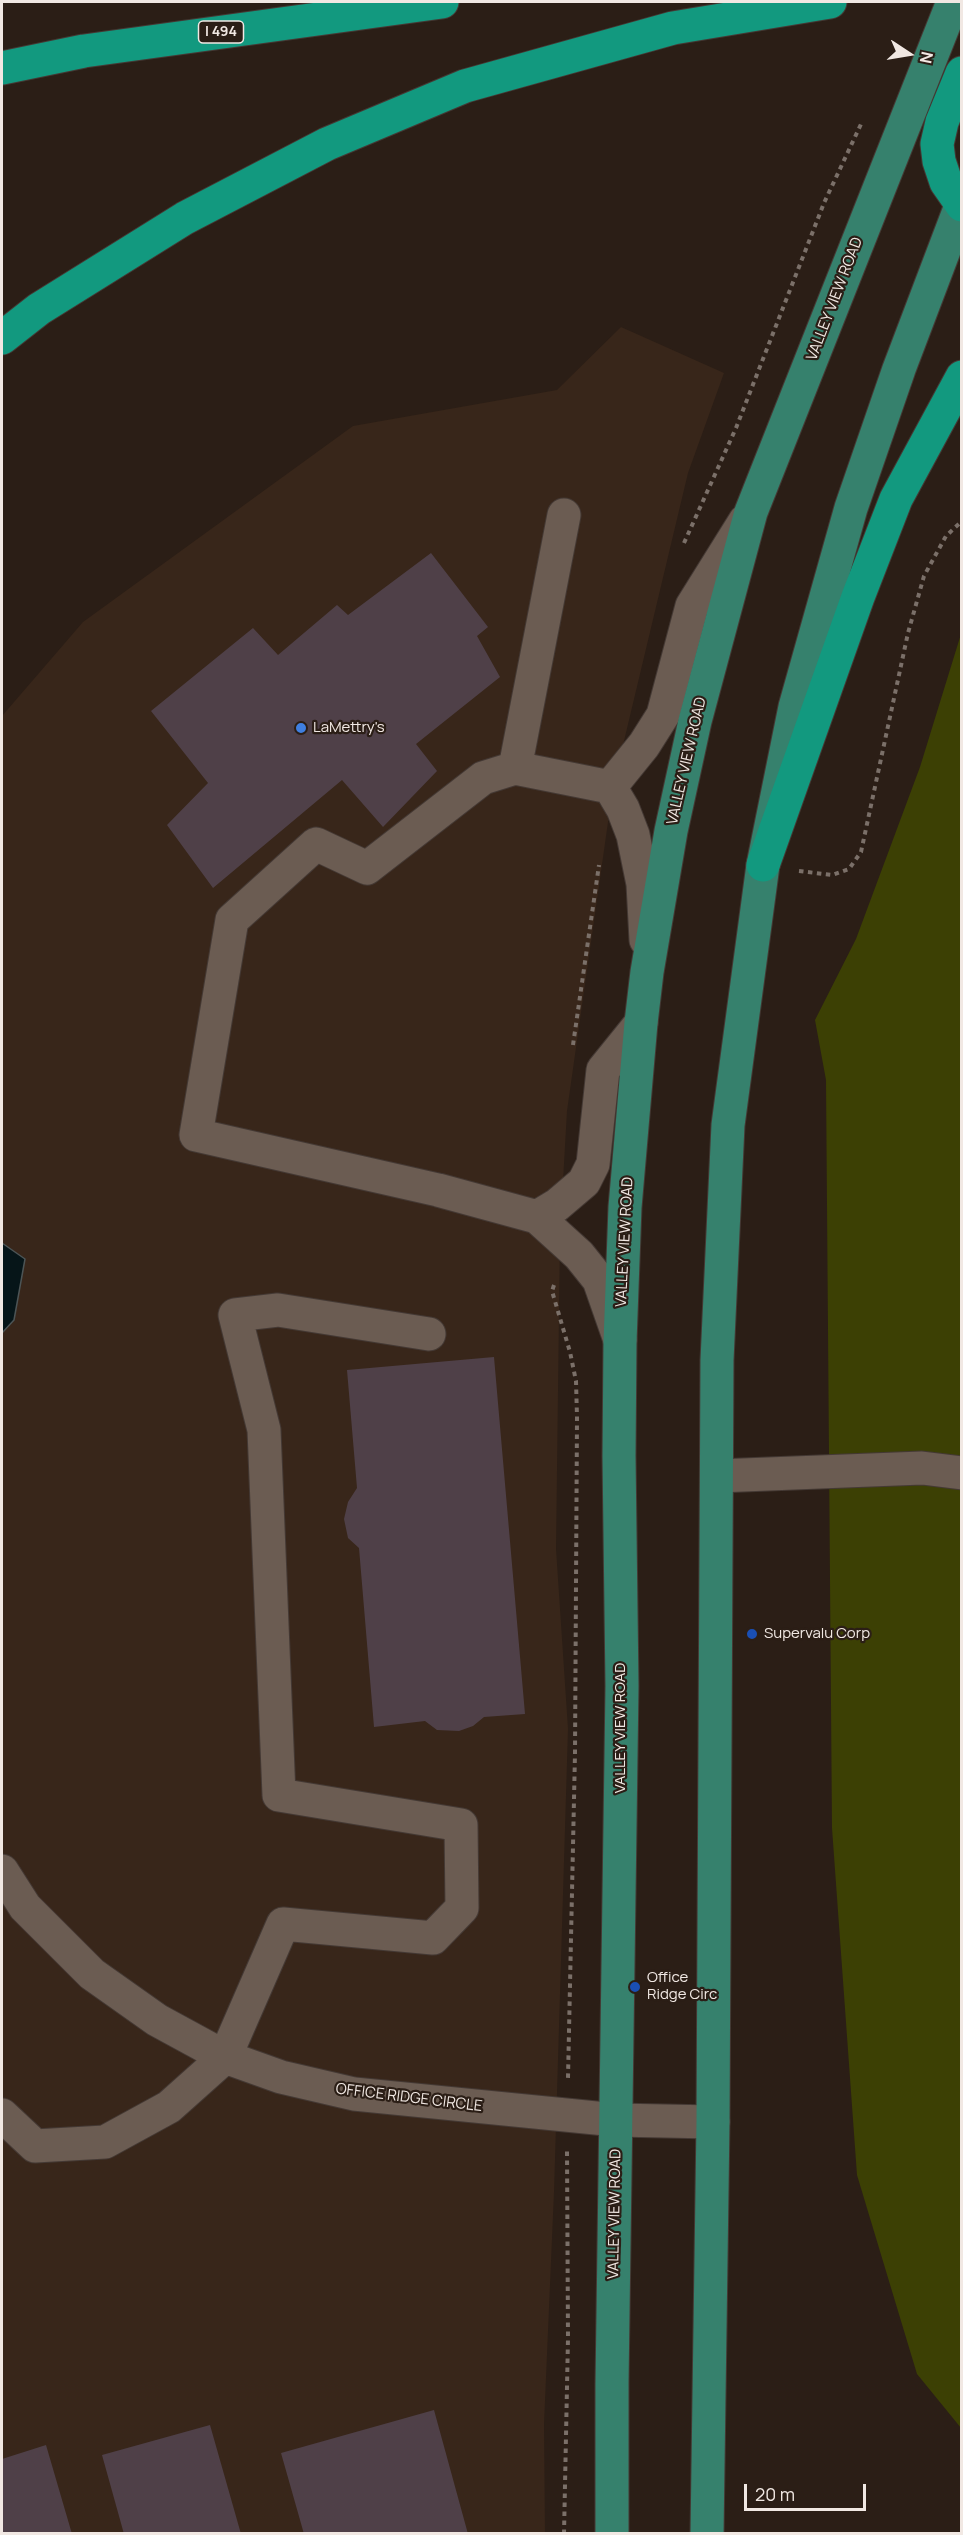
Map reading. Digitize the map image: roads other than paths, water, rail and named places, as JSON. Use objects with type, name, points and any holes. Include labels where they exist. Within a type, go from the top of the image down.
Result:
[{"type":"highway","name":"I 494","points":[[2,68],[84,51],[442,2]]},
{"type":"highway","points":[[2,338],[39,309],[185,218],[327,144],[465,86],[673,28],[830,2]]},
{"type":"highway","points":[[961,204],[946,182],[939,162],[937,144],[942,122],[962,73]]},
{"type":"highway","points":[[763,866],[858,597],[896,499],[962,377]]},
{"type":"main road","name":"VALLEY VIEW ROAD","points":[[612,2534],[622,1686],[620,1342],[625,1207],[641,1023],[671,831],[695,721],[751,512],[953,2]]},
{"type":"main road","points":[[707,2534],[717,1360],[728,1125],[763,866],[795,706],[850,508],[898,369],[961,204]]},
{"type":"street","points":[[610,787],[644,745],[663,715],[692,606],[751,512]]},
{"type":"street","points":[[515,768],[564,515]]},
{"type":"street","points":[[610,787],[515,768],[483,778],[367,868],[316,844],[232,920],[196,1135],[438,1190],[537,1217],[573,1248],[598,1280],[620,1342]]},
{"type":"street","points":[[610,787],[633,835],[643,884],[648,972]]},
{"type":"street","points":[[537,1217],[557,1205],[584,1182],[593,1164],[603,1070],[641,1023]]},
{"type":"street","points":[[2,2115],[35,2146],[105,2142],[169,2107],[225,2057],[283,1924],[433,1938],[462,1908],[461,1825],[279,1795],[264,1430],[235,1315],[278,1310],[429,1334]]},
{"type":"street","points":[[717,1476],[922,1468],[962,1473]]},
{"type":"street","name":"OFFICE RIDGE CIRCLE","points":[[2,1871],[25,1907],[92,1974],[157,2020],[225,2057],[281,2077],[354,2094],[616,2120],[712,2122]]},
{"type":"place","name":"LaMettry's","points":[[301,728]]},
{"type":"place","name":"Supervalu Corp","points":[[752,1634]]},
{"type":"place","name":"Office Ridge Circ","points":[[635,1987]]}]
